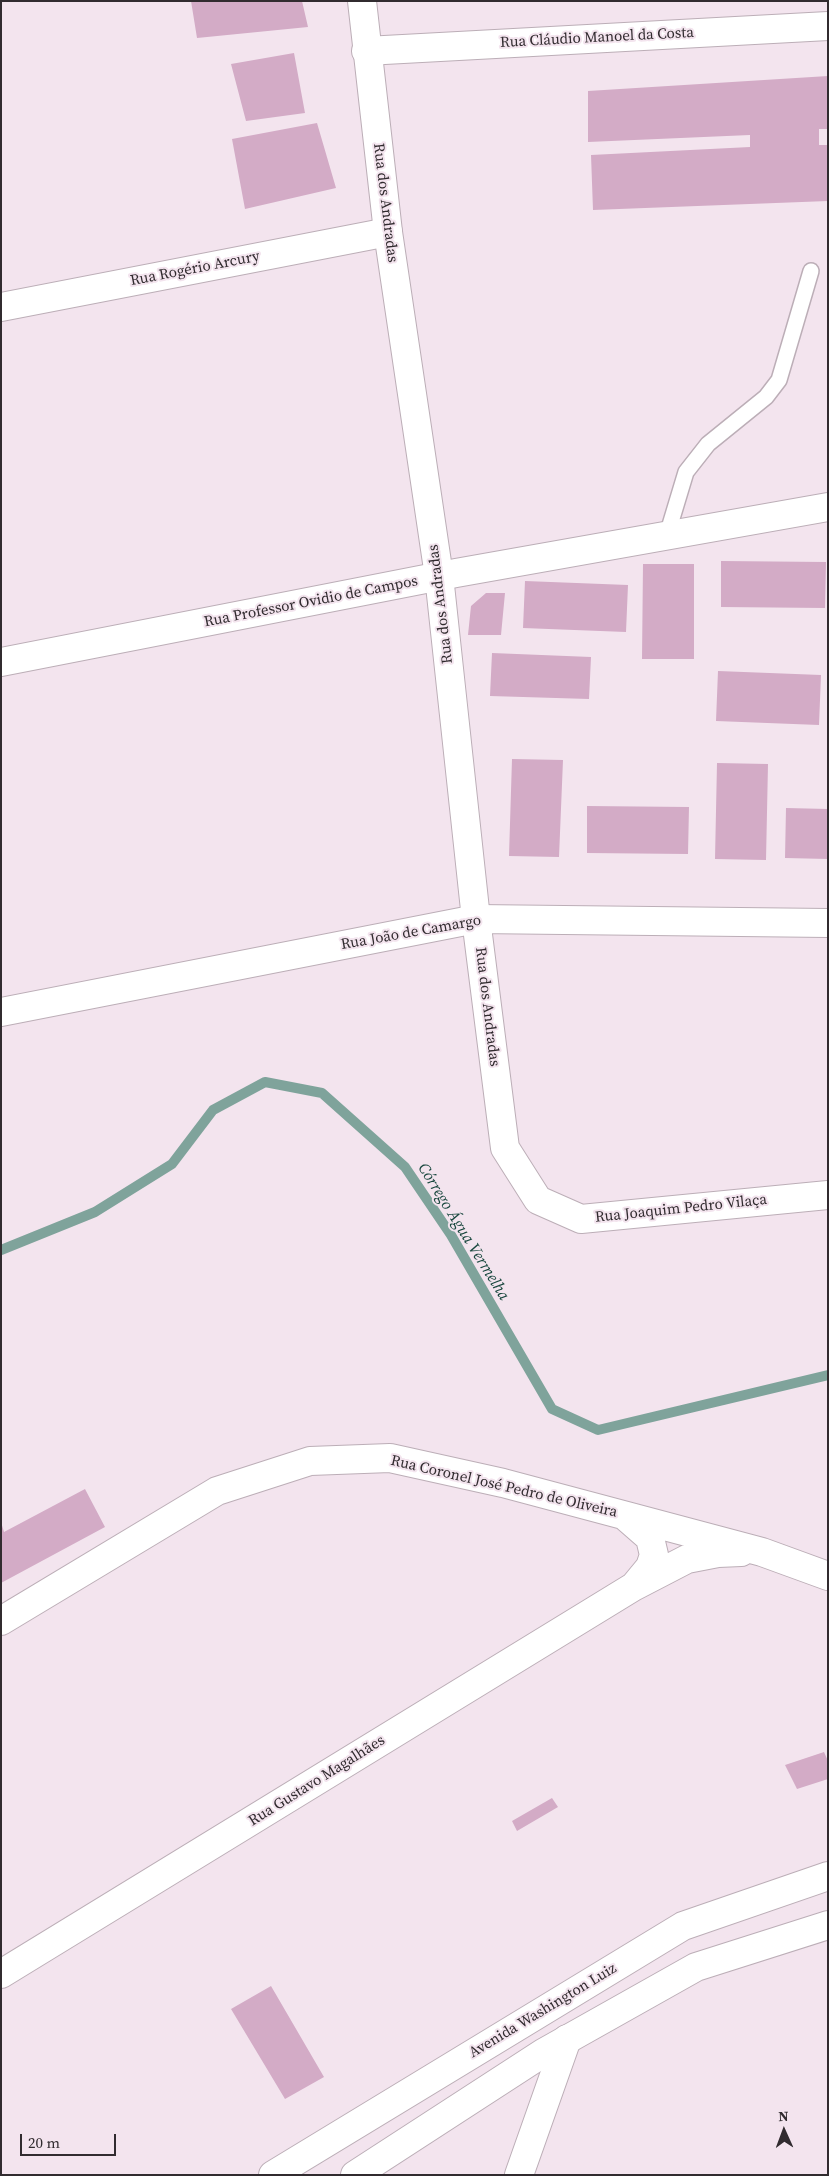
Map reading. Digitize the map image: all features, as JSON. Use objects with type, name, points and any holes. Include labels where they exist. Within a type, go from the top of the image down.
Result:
[{"type":"street","name":"Rua dos Andradas","points":[[362,1],[366,51],[388,232],[438,576],[476,919],[504,1148],[538,1200]]},
{"type":"street","name":"Rua Cláudio Manoel da Costa","points":[[366,51],[828,26]]},
{"type":"street","name":"Rua Rogério Arcury","points":[[1,308],[388,232]]},
{"type":"street","name":"Rua Professor Ovidio de Campos","points":[[1,662],[438,576],[828,507]]},
{"type":"street","name":"Rua João de Camargo","points":[[1,1012],[476,919],[828,923]]},
{"type":"street","name":"Rua Joaquim Pedro Vilaça","points":[[538,1200],[581,1219],[828,1195]]},
{"type":"street","name":"Rua Coronel José Pedro de Oliveira","points":[[1,1621],[218,1491],[310,1461],[390,1458],[503,1483],[762,1552],[828,1576]]},
{"type":"street","name":"Rua Gustavo Magalhães","points":[[622,1514],[650,1538],[654,1555],[650,1567],[633,1587]]},
{"type":"street","name":"Rua Gustavo Magalhães","points":[[1,1974],[633,1587],[687,1560],[718,1552],[762,1552]]},
{"type":"street","name":"Avenida Washington Luiz","points":[[273,2175],[683,1926],[828,1876]]},
{"type":"street","points":[[355,2175],[568,2039],[696,1967],[828,1924]]},
{"type":"street","points":[[519,2175],[568,2039]]},
{"type":"lane","points":[[667,535],[686,472],[708,444],[766,397],[779,380],[811,272]]},
{"type":"building","points":[[191,1],[302,1],[308,27],[197,38]]},
{"type":"building","points":[[294,53],[305,113],[246,121],[231,64]]},
{"type":"building","points":[[828,76],[828,129],[819,129],[819,145],[828,145],[828,201],[593,210],[591,155],[750,147],[750,135],[588,142],[588,91]]},
{"type":"building","points":[[317,123],[336,188],[245,209],[232,139]]},
{"type":"building","points":[[721,561],[826,562],[825,608],[721,607]]},
{"type":"building","points":[[643,564],[694,564],[694,659],[642,659]]},
{"type":"building","points":[[525,581],[628,585],[626,632],[523,628]]},
{"type":"building","points":[[486,593],[505,593],[501,635],[468,635],[471,606]]},
{"type":"building","points":[[492,653],[591,657],[589,699],[490,696]]},
{"type":"building","points":[[718,671],[821,675],[819,725],[716,721]]},
{"type":"building","points":[[512,759],[563,760],[559,857],[509,856]]},
{"type":"building","points":[[717,763],[768,764],[766,860],[715,859]]},
{"type":"building","points":[[587,806],[689,807],[688,854],[587,853]]},
{"type":"building","points":[[786,808],[828,809],[828,859],[785,858]]},
{"type":"building","points":[[85,1489],[105,1527],[1,1583],[1,1522],[4,1532]]},
{"type":"building","points":[[824,1752],[828,1761],[828,1779],[797,1789],[785,1765]]},
{"type":"building","points":[[552,1798],[558,1807],[517,1831],[512,1821]]},
{"type":"building","points":[[271,1986],[324,2077],[285,2099],[231,2009]]},
{"type":"waterway","name":"Córrego Água Vermelha","points":[[1,1250],[95,1212],[172,1164],[213,1110],[265,1082],[322,1093],[405,1167],[451,1235],[552,1409],[598,1430],[828,1375]]}]
